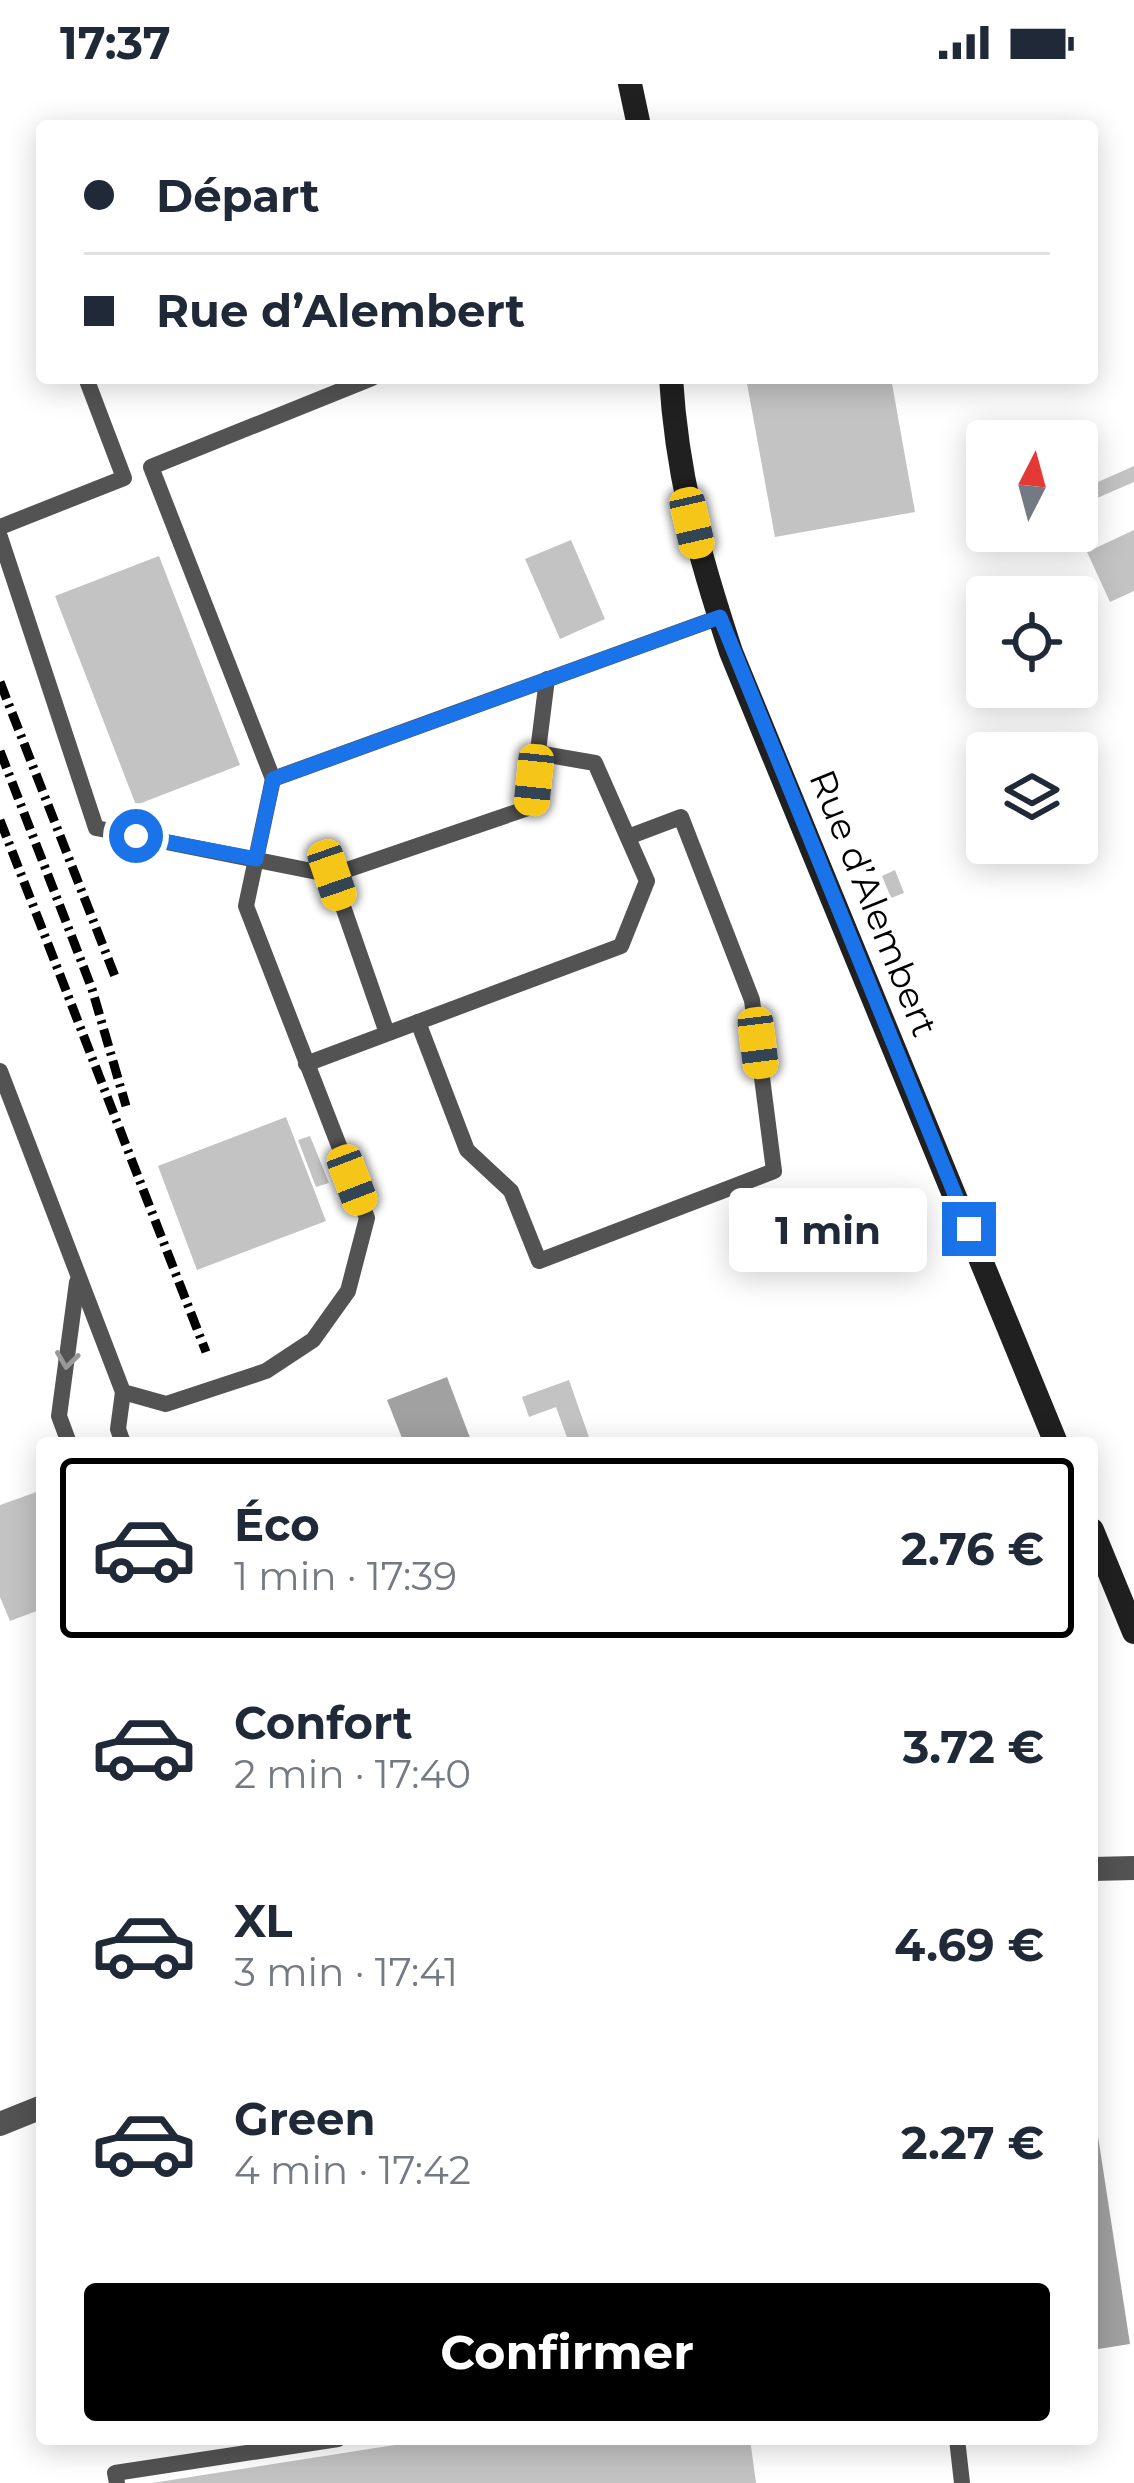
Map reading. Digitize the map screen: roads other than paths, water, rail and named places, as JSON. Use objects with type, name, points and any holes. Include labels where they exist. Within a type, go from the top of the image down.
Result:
[{"type":"street","points":[[630,84],[639,120]]},
{"type":"street","name":"Rue d’Alembert","points":[[671,384],[676,453],[720,617],[1054,1437]]},
{"type":"street","points":[[1098,1545],[1134,1632]]},
{"type":"street","points":[[1098,1869],[1134,1868]]},
{"type":"street","points":[[0,2124],[36,2109]]},
{"type":"lane","points":[[88,384],[124,478]]},
{"type":"lane","points":[[0,527],[357,384]]},
{"type":"lane","points":[[123,1392],[166,1404],[266,1371],[313,1340],[348,1291],[367,1218],[246,906],[273,779],[151,467]]},
{"type":"lane","points":[[0,537],[96,828],[332,875],[531,806],[547,679]]},
{"type":"lane","points":[[273,779],[720,617]]},
{"type":"lane","points":[[306,1064],[621,946],[647,881],[628,837],[595,763],[537,753]]},
{"type":"lane","points":[[418,1022],[466,1150],[511,1191],[539,1261],[774,1172],[752,1000],[681,818],[628,837]]},
{"type":"lane","points":[[332,875],[387,1033]]},
{"type":"lane","points":[[0,1071],[123,1392],[121,1437]]},
{"type":"lane","points":[[67,1437],[59,1416],[78,1275]]},
{"type":"lane","points":[[117,2483],[116,2473],[299,2445]]},
{"type":"lane","points":[[958,2445],[962,2483]]},
{"type":"railway","points":[[0,682],[116,979]]},
{"type":"railway","points":[[0,751],[92,989],[126,1106]]},
{"type":"railway","points":[[0,820],[206,1352]]}]
